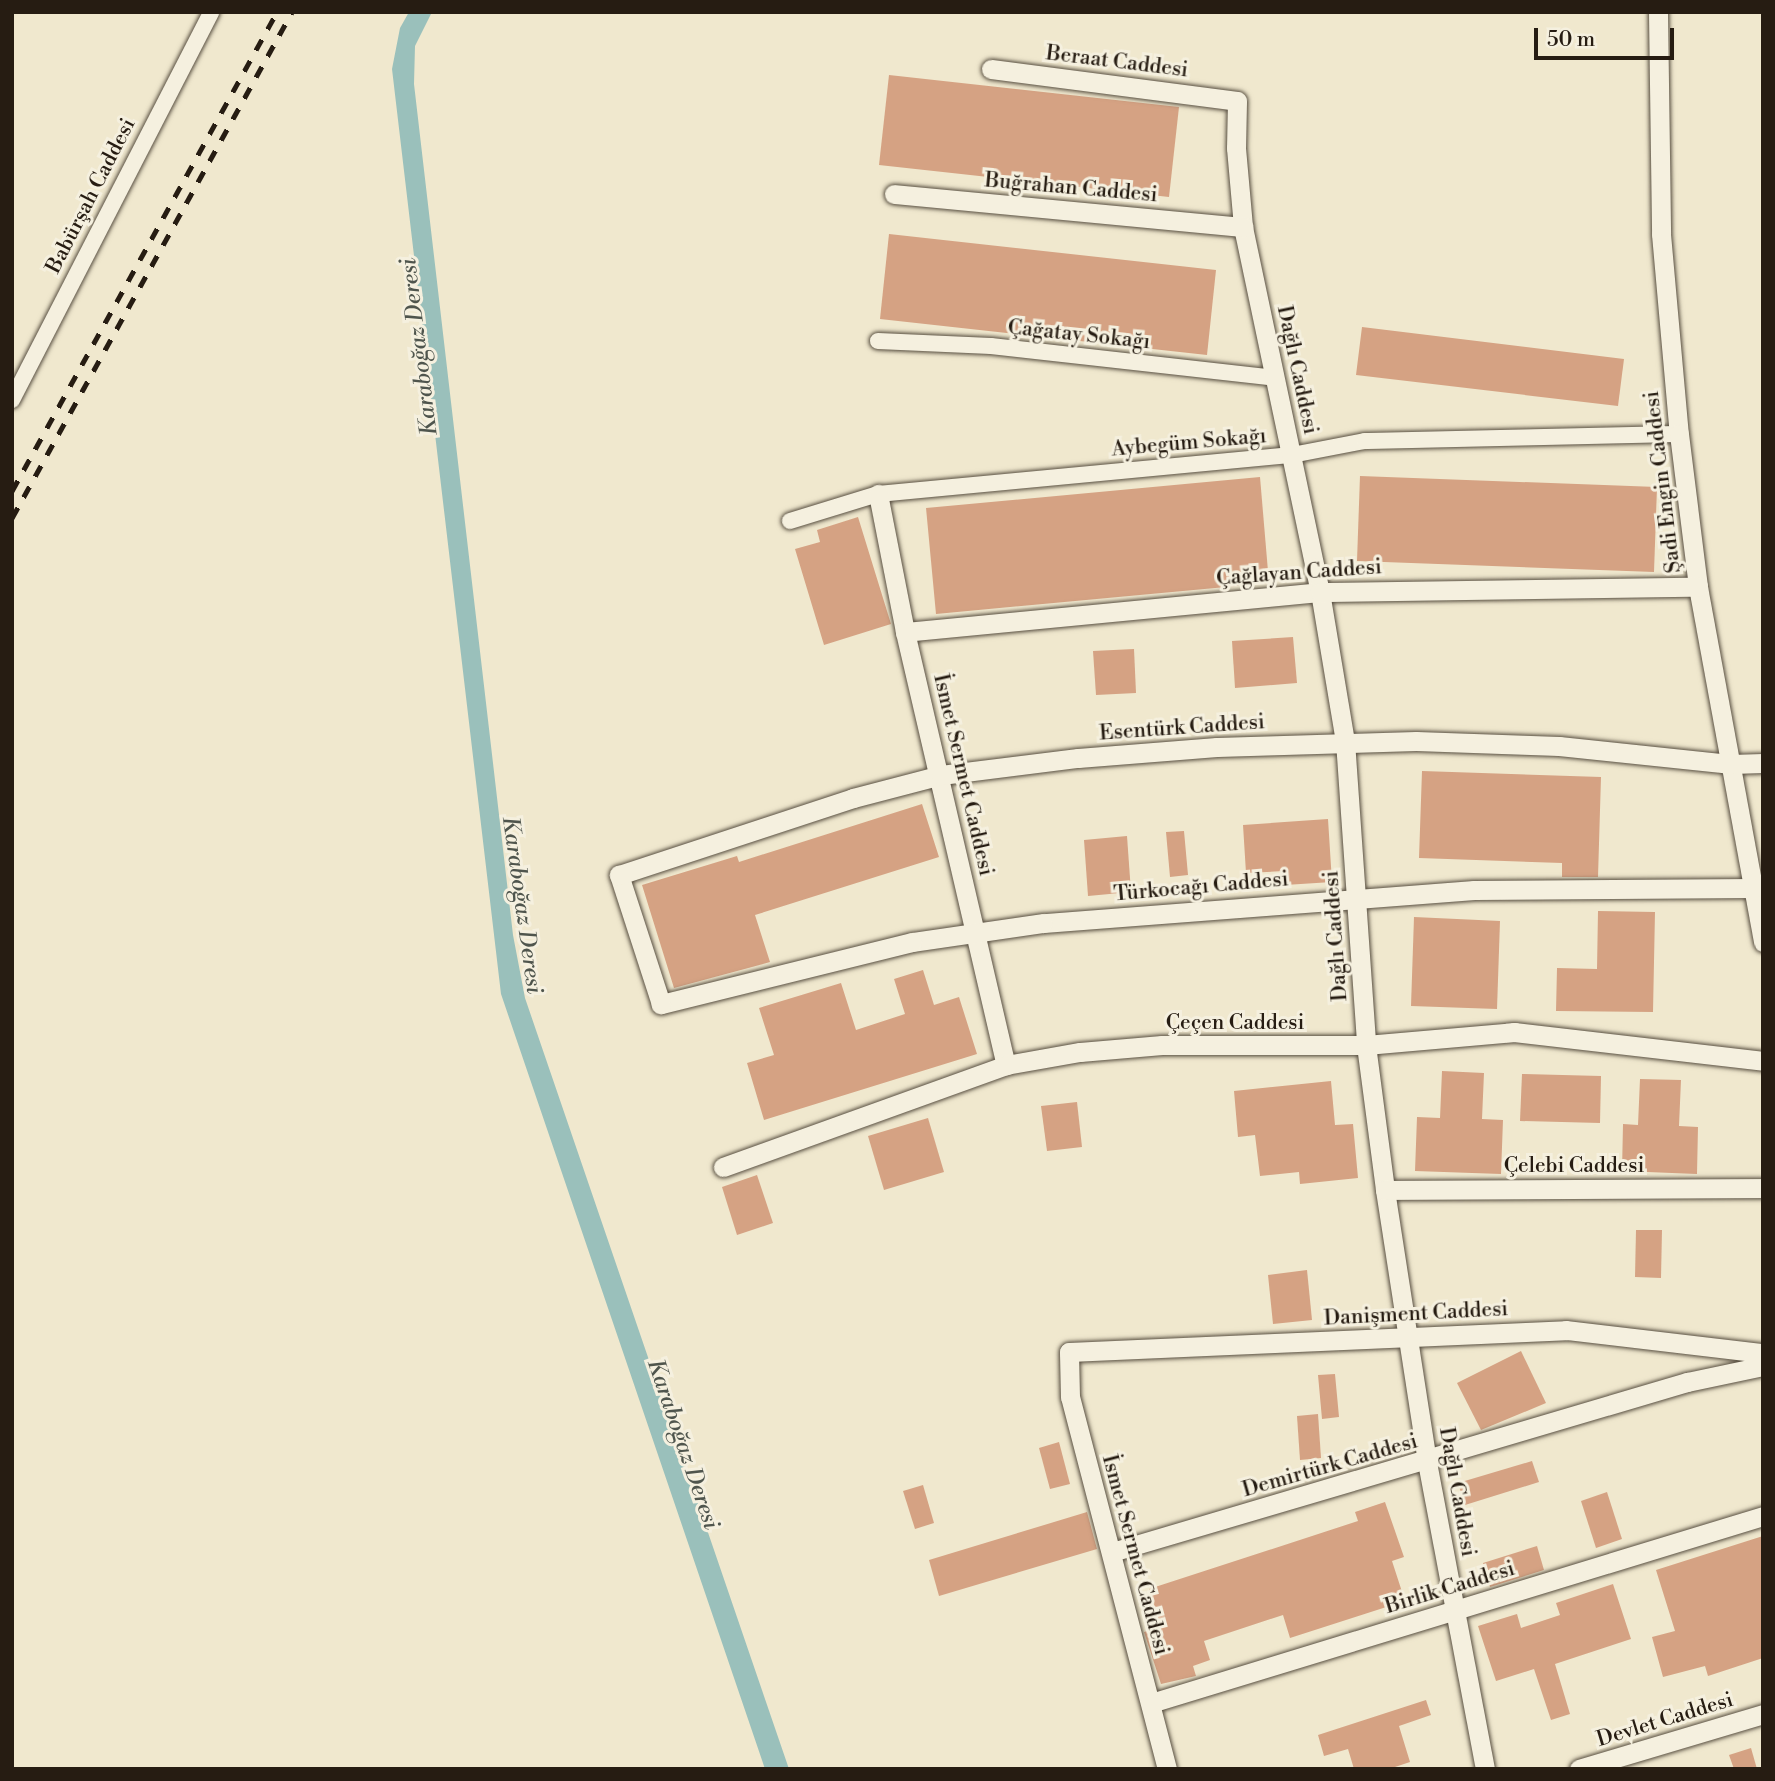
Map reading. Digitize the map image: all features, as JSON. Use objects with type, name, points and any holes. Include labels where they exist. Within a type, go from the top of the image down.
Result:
[{"type":"street","name":"Babürşah Caddesi","points":[[12,400],[211,12]]},
{"type":"street","name":"Şadi Engin Caddesi","points":[[1658,12],[1661,234],[1679,434],[1698,587],[1763,942]]},
{"type":"street","name":"Beraat Caddesi","points":[[991,69],[1237,101]]},
{"type":"street","name":"Dağlı Caddesi","points":[[1237,101],[1243,227],[1320,592],[1345,741],[1366,1045],[1407,1338],[1427,1462],[1485,1769]]},
{"type":"street","name":"Buğrahan Caddesi","points":[[894,194],[1243,227]]},
{"type":"street","name":"Çağatay Sokağı","points":[[878,341],[991,346],[1275,378]]},
{"type":"street","name":"Aybegüm Sokağı","points":[[790,521],[878,494],[1292,455],[1399,439],[1679,434]]},
{"type":"street","name":"İsmet Sermet Caddesi","points":[[878,494],[905,632],[941,775],[1006,1065]]},
{"type":"street","name":"Çağlayan Caddesi","points":[[905,632],[1320,592],[1698,587]]},
{"type":"street","name":"Esentürk Caddesi","points":[[661,1004],[619,875],[853,798],[941,775],[1078,758],[1345,741],[1559,746],[1731,764],[1763,763]]},
{"type":"street","name":"Türkocağı Caddesi","points":[[661,1004],[850,955],[977,932],[1357,896],[1754,888]]},
{"type":"street","name":"Çeçen Caddesi","points":[[723,1167],[1006,1065],[1080,1052],[1163,1045],[1366,1045],[1514,1032],[1763,1062]]},
{"type":"street","name":"Çelebi Caddesi","points":[[1385,1190],[1763,1188]]},
{"type":"street","name":"Danişment Caddesi","points":[[1069,1352],[1566,1330],[1763,1353]]},
{"type":"street","name":"İsmet Sermet Caddesi","points":[[1069,1352],[1070,1396],[1167,1769]]},
{"type":"street","name":"Demirtürk Caddesi","points":[[1112,1552],[1427,1462],[1688,1382],[1763,1366]]},
{"type":"street","name":"Birlik Caddesi","points":[[1151,1703],[1763,1516]]},
{"type":"street","name":"Devlet Caddesi","points":[[1579,1769],[1763,1714]]},
{"type":"water","points":[[409,12],[432,12],[415,46],[414,84],[513,935],[525,998],[789,1769],[765,1769],[501,994],[392,69],[400,28]]},
{"type":"building","points":[[889,75],[1179,107],[1169,197],[879,165]]},
{"type":"building","points":[[889,234],[1216,270],[1207,355],[880,319]]},
{"type":"building","points":[[1362,327],[1624,359],[1618,406],[1356,375]]},
{"type":"building","points":[[1360,476],[1657,487],[1654,572],[1357,561]]},
{"type":"building","points":[[1260,477],[1269,583],[936,614],[926,508]]},
{"type":"building","points":[[858,517],[891,624],[824,645],[795,549],[820,542],[817,530]]},
{"type":"building","points":[[1293,637],[1297,683],[1235,688],[1232,641]]},
{"type":"building","points":[[1134,649],[1136,693],[1096,695],[1093,651]]},
{"type":"building","points":[[1422,771],[1601,777],[1598,877],[1562,877],[1562,863],[1419,858]]},
{"type":"building","points":[[922,804],[939,857],[755,915],[770,962],[674,988],[642,885],[737,856],[739,862]]},
{"type":"building","points":[[1328,819],[1332,882],[1285,885],[1284,871],[1246,873],[1243,825]]},
{"type":"building","points":[[1184,831],[1188,875],[1170,877],[1166,832]]},
{"type":"building","points":[[1127,836],[1131,892],[1088,896],[1084,840]]},
{"type":"building","points":[[1598,911],[1655,912],[1653,1012],[1556,1011],[1557,968],[1597,969]]},
{"type":"building","points":[[1414,917],[1500,921],[1497,1009],[1411,1006]]},
{"type":"building","points":[[923,970],[934,1005],[959,997],[977,1054],[764,1120],[747,1063],[774,1055],[759,1008],[841,983],[856,1030],[905,1014],[894,979]]},
{"type":"building","points":[[1442,1071],[1484,1073],[1482,1119],[1503,1120],[1501,1174],[1415,1171],[1417,1117],[1440,1118]]},
{"type":"building","points":[[1522,1074],[1601,1076],[1600,1123],[1520,1121]]},
{"type":"building","points":[[1640,1079],[1681,1080],[1679,1126],[1698,1127],[1697,1174],[1622,1171],[1623,1124],[1638,1125]]},
{"type":"building","points":[[1331,1081],[1335,1125],[1353,1124],[1358,1178],[1300,1184],[1299,1172],[1260,1176],[1255,1135],[1238,1137],[1234,1091]]},
{"type":"building","points":[[1077,1102],[1082,1147],[1047,1151],[1041,1106]]},
{"type":"building","points":[[928,1118],[944,1172],[884,1190],[868,1136]]},
{"type":"building","points":[[757,1175],[773,1223],[737,1235],[722,1187]]},
{"type":"building","points":[[1636,1230],[1662,1230],[1661,1278],[1635,1277]]},
{"type":"building","points":[[1307,1270],[1312,1320],[1273,1324],[1268,1275]]},
{"type":"building","points":[[1521,1351],[1546,1403],[1481,1430],[1457,1383]]},
{"type":"building","points":[[1335,1374],[1339,1417],[1322,1419],[1318,1375]]},
{"type":"building","points":[[1318,1414],[1321,1458],[1300,1460],[1297,1416]]},
{"type":"building","points":[[1059,1442],[1070,1484],[1050,1489],[1039,1448]]},
{"type":"building","points":[[1532,1461],[1539,1482],[1465,1505],[1458,1483]]},
{"type":"building","points":[[923,1485],[934,1523],[915,1529],[903,1491]]},
{"type":"building","points":[[1607,1492],[1622,1539],[1596,1548],[1581,1501]]},
{"type":"building","points":[[1385,1502],[1404,1557],[1392,1561],[1405,1601],[1290,1638],[1283,1615],[1204,1641],[1210,1660],[1193,1666],[1196,1676],[1161,1684],[1144,1632],[1161,1627],[1149,1589],[1358,1521],[1355,1512]]},
{"type":"building","points":[[1087,1512],[1097,1549],[939,1596],[929,1560]]},
{"type":"building","points":[[1763,1536],[1763,1658],[1708,1676],[1705,1666],[1663,1677],[1652,1637],[1675,1631],[1656,1570]]},
{"type":"building","points":[[1537,1546],[1544,1570],[1490,1587],[1483,1563]]},
{"type":"building","points":[[1613,1584],[1631,1639],[1555,1664],[1570,1714],[1551,1720],[1534,1669],[1496,1681],[1478,1626],[1517,1614],[1521,1628],[1560,1615],[1556,1603]]},
{"type":"building","points":[[1426,1700],[1431,1715],[1399,1726],[1410,1762],[1389,1769],[1354,1769],[1348,1749],[1324,1756],[1318,1735]]},
{"type":"building","points":[[1751,1748],[1757,1769],[1734,1769],[1729,1755]]},
{"type":"railway","points":[[12,491],[277,12]]},
{"type":"railway","points":[[12,518],[292,12]]},
{"type":"water label","name":"Karaboğaz Deresi","points":[[419,347]]},
{"type":"water label","name":"Karaboğaz Deresi","points":[[522,905]]},
{"type":"water label","name":"Karaboğaz Deresi","points":[[683,1444]]}]
